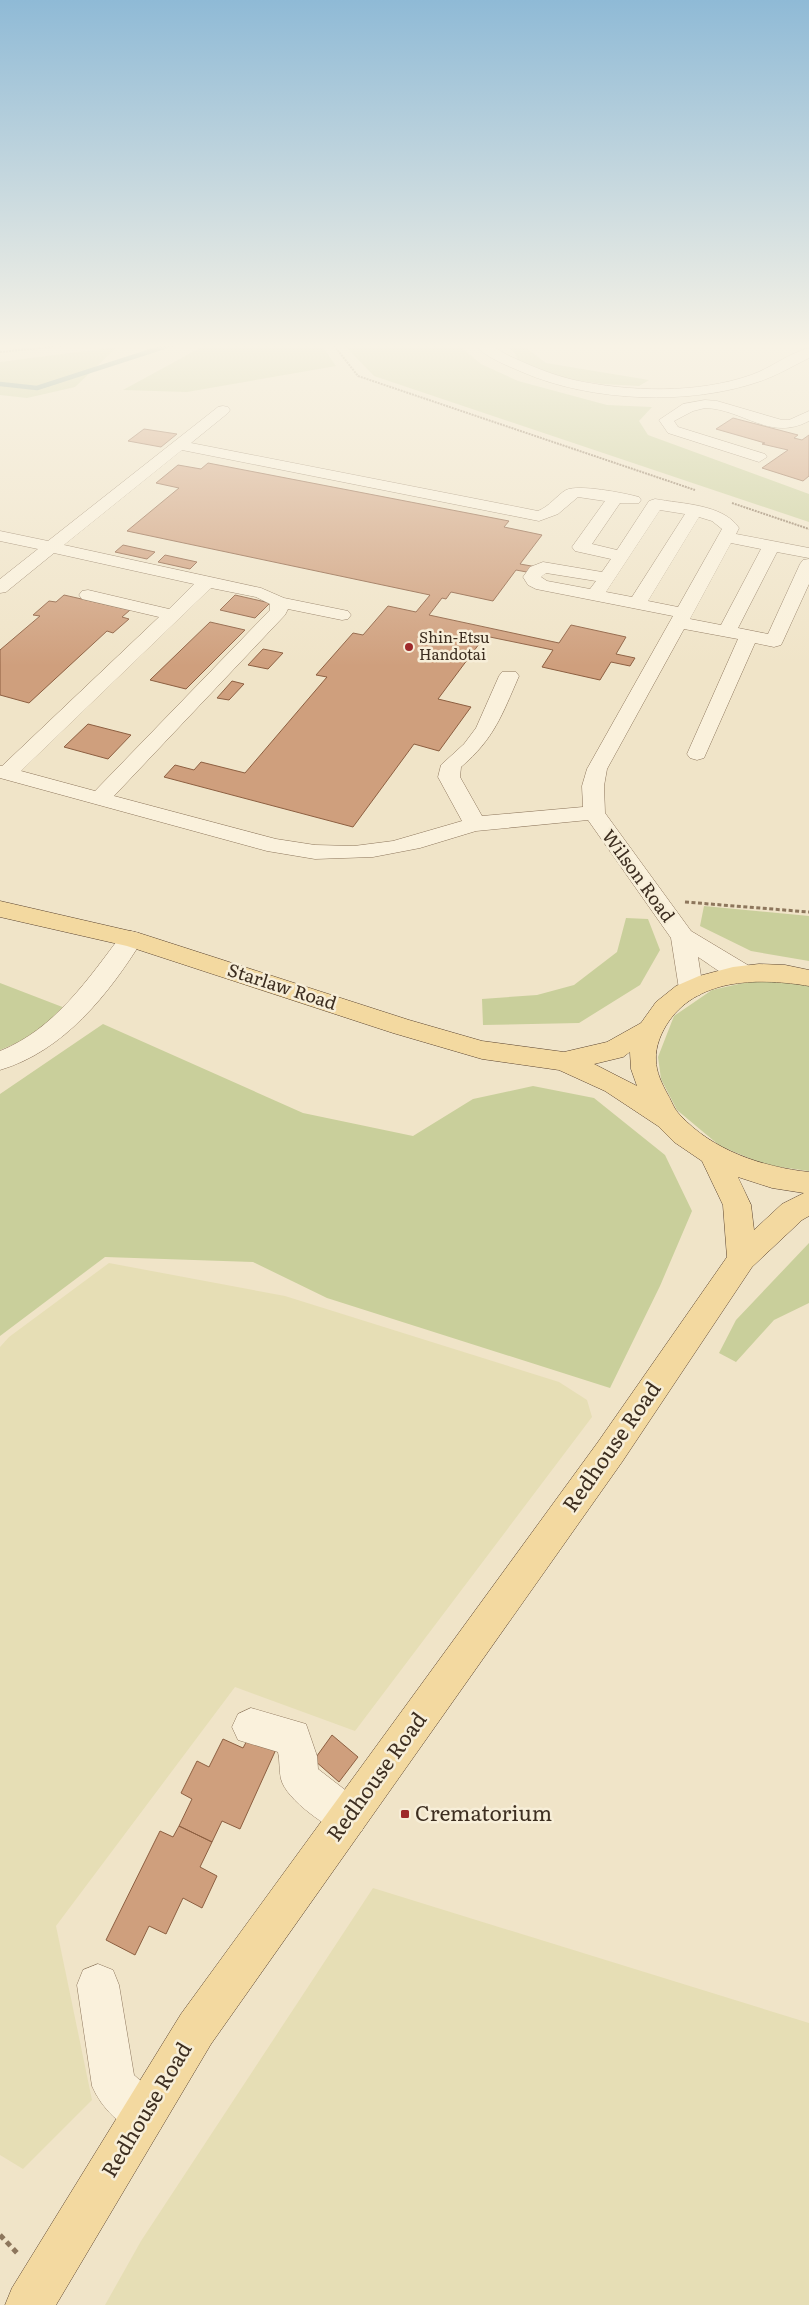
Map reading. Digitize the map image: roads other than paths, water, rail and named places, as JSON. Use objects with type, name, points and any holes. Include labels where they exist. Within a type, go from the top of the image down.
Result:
[{"type":"main road","name":"Starlaw Road","points":[[0,909],[131,939],[259,978],[402,1027],[482,1050],[564,1061]]},
{"type":"main road","points":[[670,1121],[646,1080],[642,1054],[650,1029],[667,1005],[691,988],[717,978],[742,973],[795,974],[809,978]]},
{"type":"main road","points":[[564,1061],[614,1050],[650,1029]]},
{"type":"main road","points":[[564,1061],[614,1084],[670,1121],[714,1156],[771,1178],[809,1183]]},
{"type":"main road","points":[[714,1156],[736,1205],[742,1259]]},
{"type":"main road","name":"Redhouse Road","points":[[29,2305],[196,2029],[610,1452],[742,1259],[792,1212],[809,1203]]},
{"type":"street","points":[[0,588],[172,451]]},
{"type":"street","points":[[3,772],[274,846],[300,852],[328,854],[359,853],[392,848],[475,824],[594,813],[593,786],[597,768],[731,528],[728,523],[714,516],[655,504],[576,492],[571,494],[550,513],[539,516],[207,451]]},
{"type":"street","points":[[724,451],[759,457]]},
{"type":"street","points":[[616,498],[581,547],[621,556]]},
{"type":"street","points":[[595,596],[655,504]]},
{"type":"street","points":[[637,604],[694,512]]},
{"type":"street","points":[[0,536],[261,593],[279,602],[342,615]]},
{"type":"street","points":[[727,537],[809,553]]},
{"type":"street","points":[[727,632],[772,545]]},
{"type":"street","points":[[606,578],[544,567],[536,571],[532,577],[534,581],[542,585],[637,604],[727,632],[774,642],[809,564]]},
{"type":"street","points":[[3,772],[207,582]]},
{"type":"street","points":[[88,595],[172,615]]},
{"type":"street","points":[[100,798],[279,610],[279,602]]},
{"type":"street","points":[[696,754],[748,637]]},
{"type":"street","points":[[475,824],[449,777],[451,765],[471,748],[486,729],[508,676]]},
{"type":"street","name":"Wilson Road","points":[[594,813],[683,937],[742,973]]},
{"type":"street","name":"Wilson Road","points":[[683,937],[691,988]]},
{"type":"street","points":[[0,1061],[16,1056],[58,1030],[131,939]]},
{"type":"street","points":[[251,1727],[293,1737],[298,1756],[300,1779],[348,1817]]},
{"type":"street","points":[[98,1985],[114,2086],[144,2114]]},
{"type":"place","name":"Shin-Etsu Handotai","points":[[409,647]]},
{"type":"place","name":"Crematorium","points":[[405,1814]]}]
